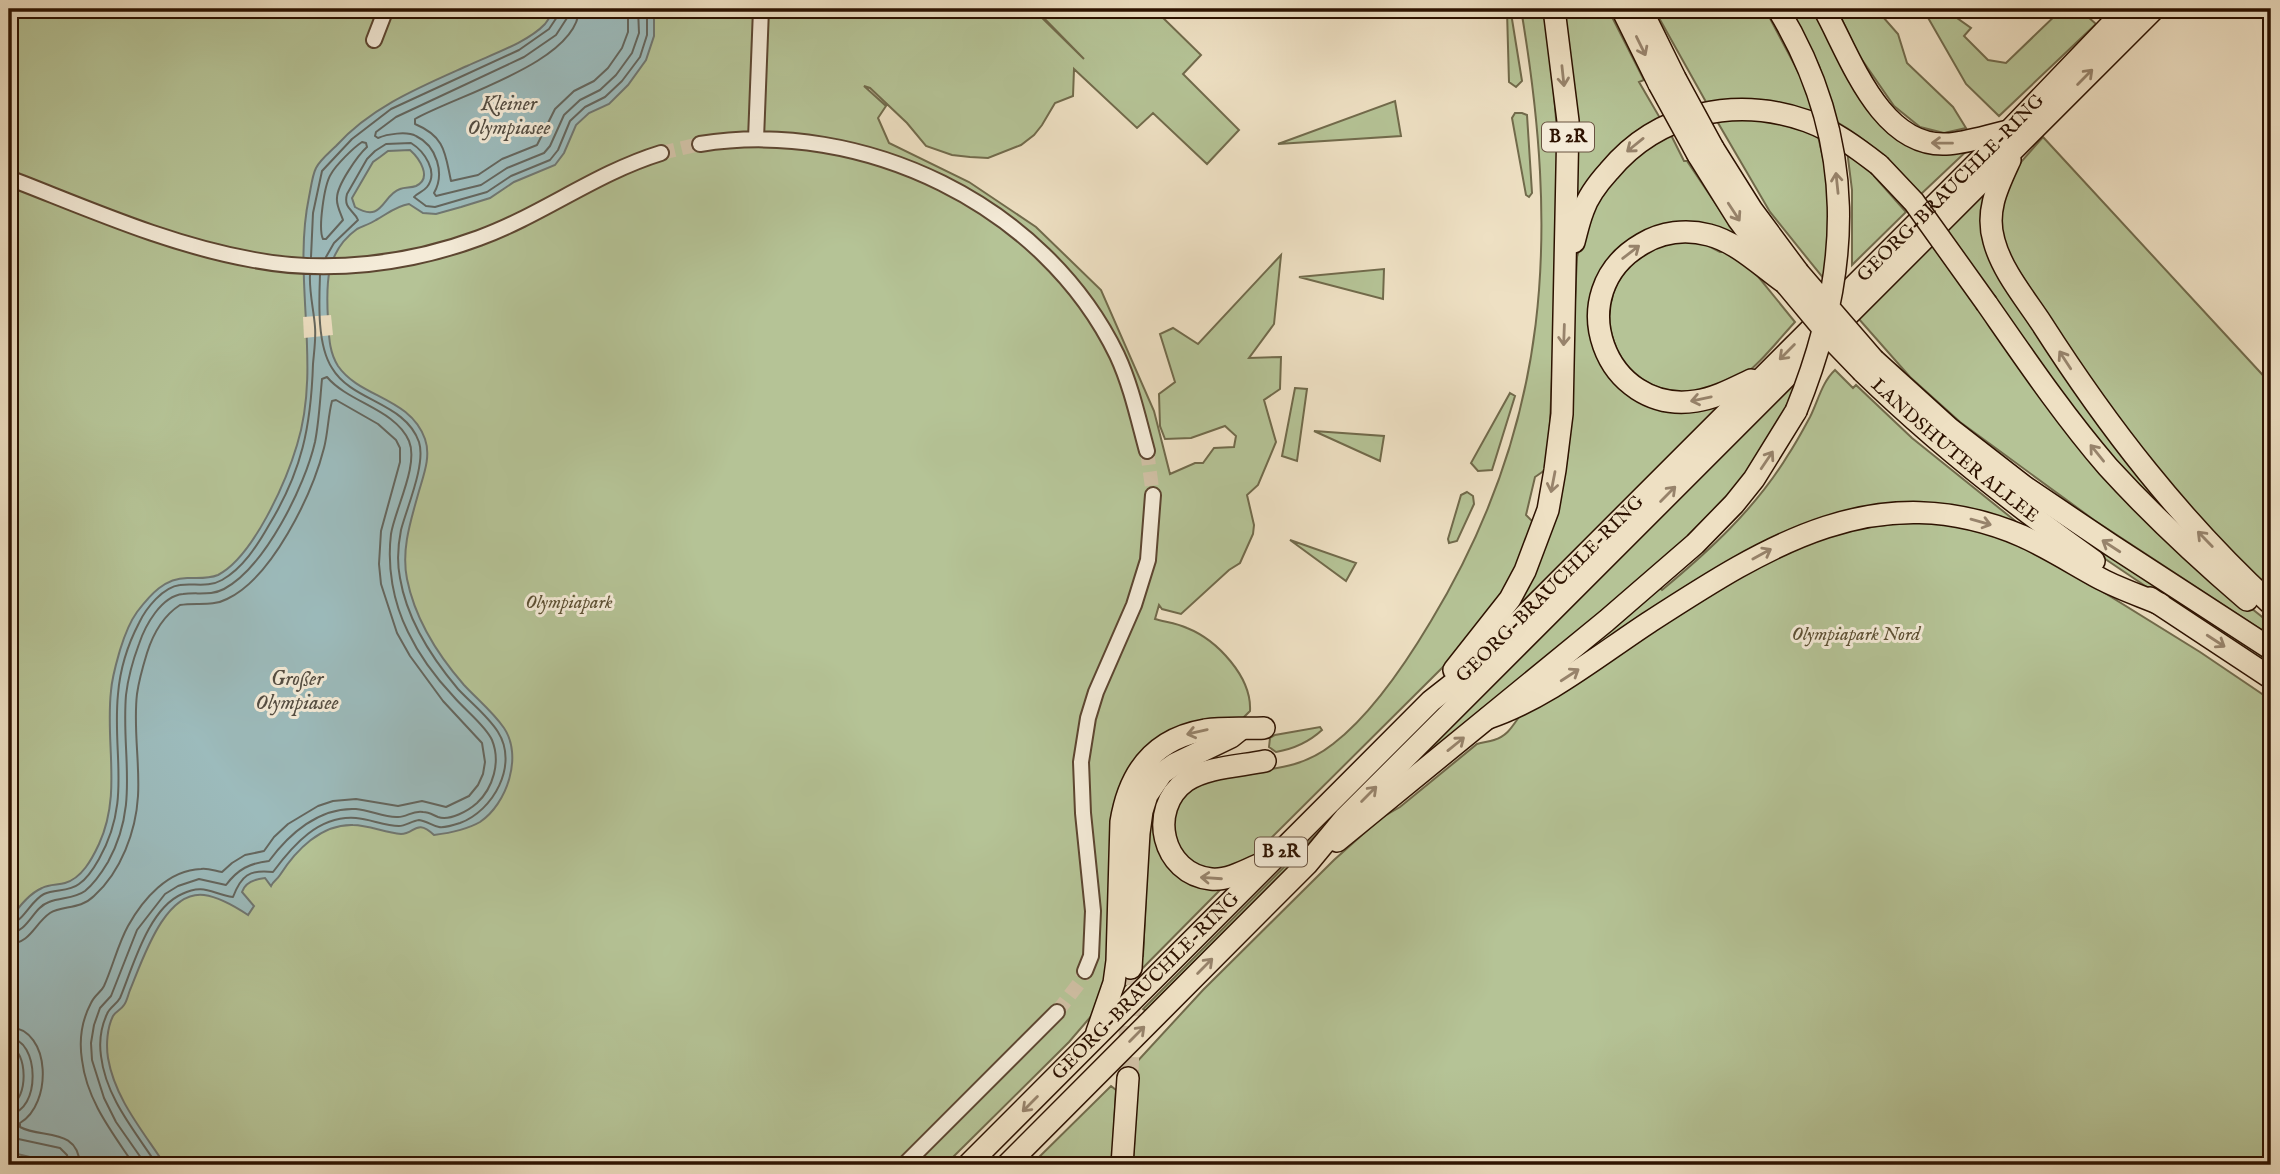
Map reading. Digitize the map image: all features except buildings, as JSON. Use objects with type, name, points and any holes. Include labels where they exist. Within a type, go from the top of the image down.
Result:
[{"type":"highway","name":"B 2R","points":[[1431,701],[1510,599],[1525,571],[1548,510],[1562,414],[1568,121],[1554,9]]},
{"type":"highway","name":"LANDSHUTER ALLEE","points":[[1622,9],[1667,81],[1738,219],[1791,278],[1836,344],[2025,486],[2110,545],[2271,649]]},
{"type":"highway","name":"LANDSHUTER ALLEE","points":[[1640,9],[1667,81]]},
{"type":"highway","name":"B 2R","points":[[1307,864],[1356,827],[1654,581],[1695,544],[1734,505],[1761,469],[1796,411],[1813,370],[1826,324],[1839,251],[1840,207],[1836,167],[1812,73],[1793,33],[1777,9]]},
{"type":"highway","points":[[1824,9],[1867,91],[1880,110],[1904,133],[1926,142],[1945,144],[2014,136],[1990,211],[1993,241],[2005,266],[2066,362],[2119,438],[2189,522],[2271,604]]},
{"type":"highway","name":"GEORG-BRAUCHLE-RING","points":[[1007,1165],[1307,864],[1345,818],[2014,136],[2126,9]]},
{"type":"highway","name":"GEORG-BRAUCHLE-RING","points":[[968,1165],[1431,701],[1468,673],[1764,374],[2014,136],[2154,9]]},
{"type":"highway","points":[[1566,267],[1583,209],[1599,182],[1640,140],[1685,118],[1741,108],[1768,111],[1808,122],[1850,143],[1880,165],[1914,202],[2064,412],[2108,466],[2193,551],[2246,599],[2271,617]]},
{"type":"highway","points":[[1764,374],[1722,394],[1697,401],[1676,402],[1658,399],[1642,392],[1626,380],[1604,348],[1597,319],[1602,288],[1622,259],[1651,239],[1682,232],[1696,232],[1725,241],[1791,278]]},
{"type":"highway","name":"LANDSHUTER ALLEE","points":[[1868,366],[1933,438],[2013,503],[2098,564],[2271,678]]},
{"type":"highway","points":[[1488,718],[1516,709],[1655,619],[1772,548],[1825,526],[1872,515],[1899,512],[1944,514],[1991,525],[2021,536],[2105,581],[2160,604]]},
{"type":"highway","points":[[1095,1038],[1114,983],[1121,822],[1129,789],[1145,762],[1165,744],[1191,733],[1229,728],[1264,728]]},
{"type":"highway","points":[[1131,968],[1142,811],[1147,795],[1162,773],[1231,737],[1241,729]]},
{"type":"highway","points":[[1192,756],[1265,761],[1207,772],[1187,780],[1171,796],[1163,821],[1163,832],[1168,850],[1175,860],[1186,870],[1202,878],[1220,880],[1275,858]]},
{"type":"highway","points":[[1122,1165],[1128,1078]]},
{"type":"street","points":[[374,40],[386,9]]},
{"type":"street","points":[[756,139],[761,9]]},
{"type":"street","points":[[700,144],[724,140],[787,140],[870,155],[939,181],[966,196],[1035,246],[1070,284],[1093,316],[1117,355],[1133,397],[1147,451]]},
{"type":"street","points":[[9,177],[164,237],[211,251],[256,261],[349,265],[409,258],[477,239],[515,224],[612,172],[661,153]]},
{"type":"street","points":[[1085,971],[1090,956],[1093,911],[1083,813],[1081,762],[1088,718],[1096,692],[1135,605],[1148,560],[1153,495]]},
{"type":"street","points":[[904,1165],[1057,1012]]},
{"type":"green space","name":"Olympiapark","points":[[9,9],[1033,9],[1084,59],[1035,9],[1154,9],[1201,55],[1183,74],[1239,130],[1207,164],[1153,113],[1137,128],[1074,69],[1073,96],[1055,103],[1034,135],[1021,145],[988,158],[952,155],[926,146],[907,123],[870,88],[864,86],[886,106],[878,118],[889,143],[969,182],[1036,227],[1101,290],[1154,411],[1170,474],[1195,463],[1203,463],[1214,448],[1234,447],[1236,436],[1225,426],[1191,438],[1165,439],[1160,426],[1159,394],[1175,382],[1160,334],[1173,328],[1198,344],[1281,255],[1274,324],[1249,358],[1281,357],[1280,389],[1264,400],[1276,442],[1258,485],[1247,495],[1254,525],[1253,534],[1240,563],[1181,614],[1162,609],[1159,605],[1155,619],[1187,628],[1210,641],[1221,651],[1231,661],[1245,685],[1250,711],[1240,721],[1164,737],[1108,960],[1105,984],[1093,1014],[1069,1042],[945,1165],[9,1165]]},
{"type":"green space","points":[[1521,9],[1547,9],[1557,131],[1557,264],[1548,468],[1535,477],[1526,515],[1535,524],[1522,560],[1493,611],[1446,664],[1243,866],[1208,872],[1176,851],[1170,812],[1179,794],[1188,787],[1220,777],[1301,762],[1317,755],[1347,732],[1375,703],[1431,621],[1471,547],[1501,473],[1523,399],[1536,324],[1541,249],[1540,171],[1533,92]]},
{"type":"green space","points":[[1560,9],[1608,9],[1644,80],[1639,82],[1660,118],[1638,130],[1621,144],[1576,210]]},
{"type":"green space","points":[[1654,9],[1765,9],[1801,77],[1815,116],[1766,100],[1706,102]]},
{"type":"green space","points":[[1790,9],[1816,9],[1878,117],[1972,146],[1920,195],[1882,155],[1837,122],[1819,66]]},
{"type":"green space","points":[[1837,9],[1876,9],[1898,34],[1907,63],[1953,107],[1966,128],[1944,133],[1920,127],[1894,106],[1858,54]]},
{"type":"green space","points":[[1923,9],[1948,9],[1971,28],[1964,36],[1988,60],[2006,63],[2062,9],[2079,9],[2096,24],[1999,116],[1966,84]]},
{"type":"green space","points":[[1507,11],[1511,13],[1522,81],[1516,87],[1509,82]]},
{"type":"green space","points":[[1395,101],[1401,136],[1278,144]]},
{"type":"green space","points":[[1515,113],[1527,115],[1532,193],[1529,197],[1526,195],[1512,118]]},
{"type":"green space","points":[[1714,116],[1773,118],[1818,136],[1829,184],[1828,284],[1770,212]]},
{"type":"green space","points":[[1669,131],[1684,161],[1687,161],[1738,237],[1736,242],[1636,240],[1592,321],[1638,394],[1733,395],[1508,618],[1560,500],[1568,454],[1577,257],[1590,211],[1615,172]]},
{"type":"green space","points":[[2043,137],[2271,384],[2271,592],[2201,520],[2106,406],[2010,257],[2002,236],[2000,212],[2014,170]]},
{"type":"green space","points":[[1847,150],[1875,172],[1874,176],[1906,212],[1852,265],[1852,190]]},
{"type":"green space","points":[[1993,178],[1986,234],[2202,551],[2084,427],[1944,229]]},
{"type":"green space","points":[[1699,241],[1720,252],[1729,252],[1752,269],[1795,322],[1760,361],[1738,379],[1705,390],[1670,391],[1650,384],[1634,372],[1621,357],[1613,340],[1611,302],[1618,283],[1630,266],[1647,252],[1666,243]]},
{"type":"green space","points":[[1932,245],[1986,320],[2241,600],[2271,624],[2271,636],[2094,520],[1960,422],[1910,377],[1858,318]]},
{"type":"green space","points":[[1384,269],[1383,299],[1299,277]]},
{"type":"green space","points":[[1808,340],[1810,343],[1146,1011],[1143,1009]]},
{"type":"green space","points":[[1865,359],[2271,659],[2271,667],[2080,542]]},
{"type":"green space","points":[[1804,369],[1797,392],[1751,471],[1697,530],[1373,805]]},
{"type":"green space","points":[[1835,370],[1853,388],[1856,385],[1912,438],[2029,532],[2007,526],[1843,516],[1545,681],[1659,587],[1662,590],[1731,528],[1761,493],[1794,446],[1827,380]]},
{"type":"green space","points":[[1295,388],[1307,389],[1297,461],[1282,456]]},
{"type":"green space","points":[[1510,393],[1515,396],[1492,470],[1478,471],[1471,463]]},
{"type":"green space","points":[[1314,431],[1384,436],[1380,461]]},
{"type":"green space","points":[[1467,492],[1473,496],[1474,504],[1457,541],[1449,543],[1461,495]]},
{"type":"green space","name":"Olympiapark Nord","points":[[1932,521],[1994,535],[2053,561],[2200,652],[2271,700],[2271,1165],[1133,1165],[1138,1071],[1133,1066],[1203,990],[1334,860],[1381,818],[1400,807],[1477,744],[1502,736],[1519,717],[1770,558],[1844,529]]},
{"type":"green space","points":[[1290,540],[1356,563],[1346,581]]},
{"type":"green space","points":[[1320,727],[1322,730],[1317,734],[1295,747],[1276,752],[1269,747],[1270,738],[1275,735]]},
{"type":"green space","points":[[1180,769],[1158,837],[1220,885],[1220,890],[1119,992],[1120,979],[1143,956],[1149,829],[1153,805],[1159,791]]},
{"type":"green space","points":[[1111,1086],[1116,1090],[1112,1165],[1031,1165]]},
{"type":"water","name":"Großer Olympiasee","points":[[555,9],[654,9],[654,36],[646,60],[628,85],[609,104],[589,113],[576,125],[564,153],[555,165],[514,182],[490,198],[436,214],[423,213],[409,204],[404,205],[357,229],[339,248],[333,259],[328,282],[329,338],[338,366],[347,377],[408,414],[425,439],[426,465],[406,546],[407,579],[415,608],[436,648],[464,685],[500,722],[510,739],[512,765],[504,792],[490,814],[480,822],[452,832],[434,835],[419,827],[401,834],[353,825],[330,829],[310,840],[271,886],[265,878],[254,880],[245,886],[242,892],[254,906],[248,915],[221,900],[204,895],[190,896],[166,915],[148,946],[125,1003],[113,1016],[108,1031],[107,1048],[112,1073],[123,1101],[165,1165],[63,1165],[9,1152],[9,1105],[17,1074],[9,1041],[9,921],[32,894],[76,877],[90,862],[99,844],[110,806],[112,681],[123,640],[134,616],[165,584],[180,578],[218,575],[231,566],[255,536],[285,478],[304,415],[307,353],[303,259],[305,228],[316,168],[350,132],[380,109],[414,90],[518,43],[545,24]],"holes":[[[410,150],[423,168],[424,178],[421,182],[394,192],[377,210],[371,212],[355,207],[352,198],[373,162],[388,151]]]},
{"type":"pier","points":[[331,315],[333,335],[304,338],[303,317]]},
{"type":"tunnel","points":[[661,153],[700,144]]},
{"type":"tunnel","points":[[1147,451],[1153,495]]},
{"type":"tunnel","points":[[1128,1078],[1131,968]]},
{"type":"tunnel","points":[[1057,1012],[1085,971]]},
{"type":"water label","name":"Kleiner Olympiasee","points":[[509,116]]}]
